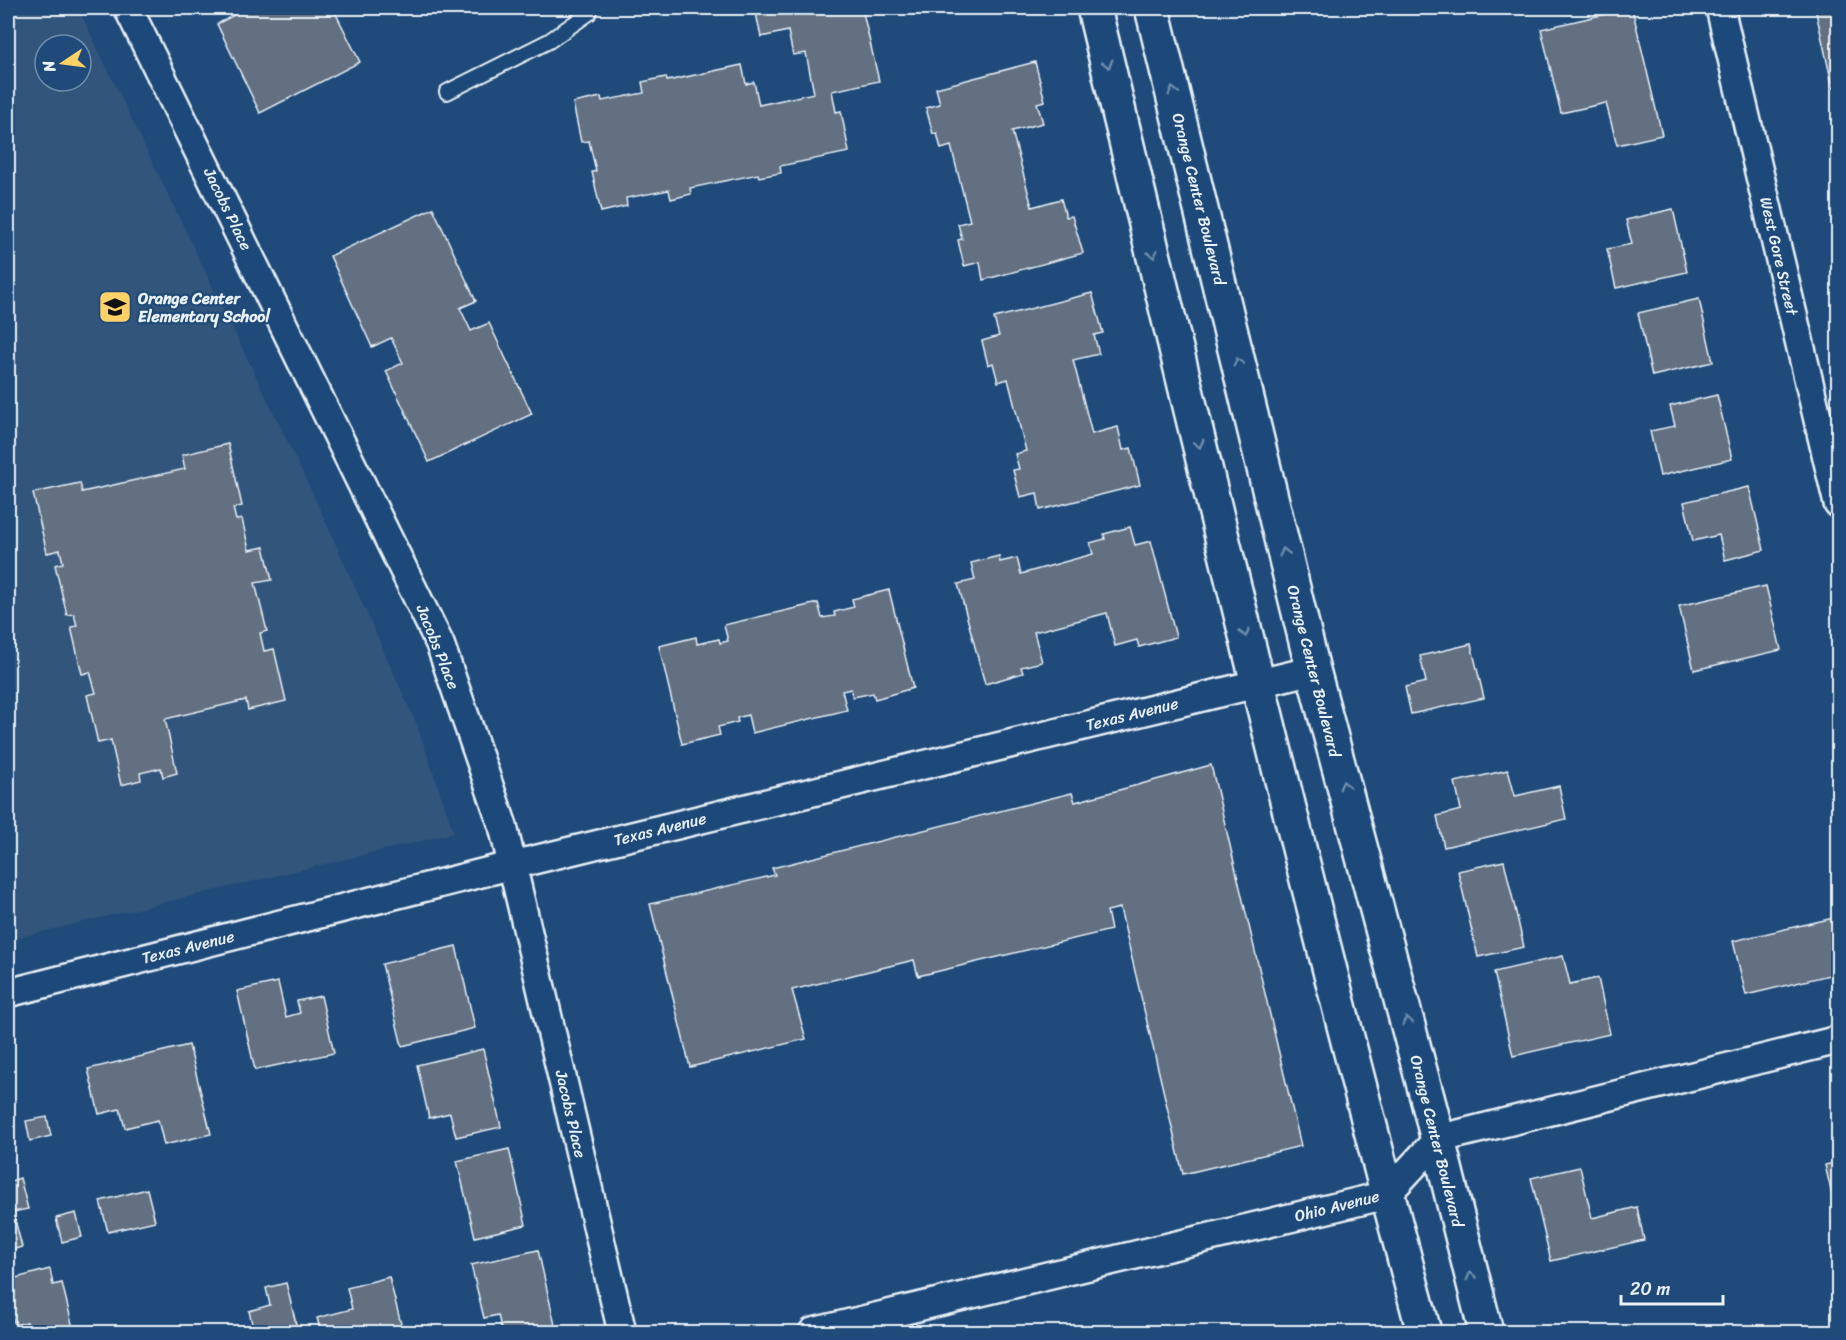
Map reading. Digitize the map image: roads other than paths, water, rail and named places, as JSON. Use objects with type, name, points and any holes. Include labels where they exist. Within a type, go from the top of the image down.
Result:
[{"type":"street","name":"Jacobs Place","points":[[128,8],[440,644],[503,826],[622,1332]]},
{"type":"street","points":[[1094,8],[1257,684],[1386,1195],[1424,1332]]},
{"type":"street","name":"Orange Center Boulevard","points":[[1152,8],[1313,670],[1438,1139],[1486,1332]]},
{"type":"street","name":"West Gore Street","points":[[1720,8],[1839,504]]},
{"type":"street","name":"Texas Avenue","points":[[8,993],[513,865],[1313,670]]},
{"type":"street","points":[[1438,1139],[1839,1040]]},
{"type":"street","name":"Ohio Avenue","points":[[813,1332],[1386,1195],[1438,1139]]},
{"type":"lane","points":[[447,92],[549,41],[589,13],[591,8]]},
{"type":"place","name":"Orange Center Elementary School","points":[[115,307]]}]
